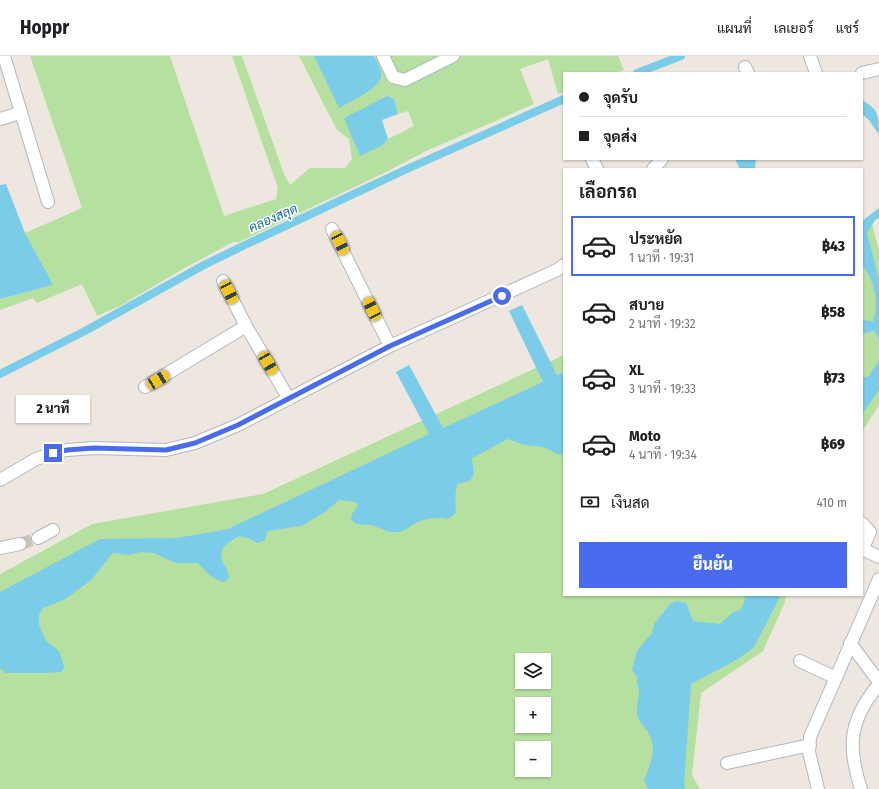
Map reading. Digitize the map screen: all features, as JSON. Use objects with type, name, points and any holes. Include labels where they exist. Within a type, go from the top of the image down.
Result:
[{"type":"street","points":[[4,56],[48,202]]},
{"type":"street","points":[[383,56],[393,77],[405,80],[453,56]]},
{"type":"street","points":[[810,56],[816,72]]},
{"type":"street","points":[[863,73],[878,73]]},
{"type":"street","points":[[0,119],[20,113]]},
{"type":"street","points":[[654,168],[661,160]]},
{"type":"street","points":[[332,229],[390,346]]},
{"type":"street","points":[[0,480],[36,459],[67,450],[94,448],[166,450],[195,443],[238,425],[390,346],[557,270],[563,266]]},
{"type":"street","points":[[223,280],[246,326],[289,399]]},
{"type":"street","points":[[145,387],[246,326]]},
{"type":"street","points":[[863,524],[870,532],[863,548]]},
{"type":"street","points":[[38,538],[53,530]]},
{"type":"street","points":[[0,548],[20,544]]},
{"type":"street","points":[[863,550],[879,557]]},
{"type":"street","points":[[818,789],[811,765],[810,737],[879,579]]},
{"type":"street","points":[[850,643],[879,683],[854,725],[851,748],[861,789]]},
{"type":"street","points":[[800,661],[836,678]]},
{"type":"street","points":[[726,763],[810,745]]},
{"type":"green space","points":[[30,56],[170,56],[224,216],[276,199],[278,188],[232,56],[242,56],[284,174],[290,185],[310,168],[345,168],[352,159],[349,139],[337,130],[299,56],[314,56],[339,107],[381,74],[374,56],[618,56],[624,70],[619,72],[563,72],[563,92],[558,94],[548,59],[520,69],[534,104],[424,152],[384,173],[239,242],[233,242],[181,270],[120,306],[97,316],[82,284],[37,303],[33,298],[0,310],[0,299],[52,285],[25,233],[82,208]],"holes":[[[394,100],[398,114],[408,111],[414,126],[388,139],[383,145],[348,125],[344,118]]]},
{"type":"green space","points":[[863,219],[872,223],[879,251],[879,405],[863,430]]},
{"type":"green space","points":[[563,355],[563,596],[786,596],[785,602],[763,651],[701,693],[692,775],[700,789],[0,789],[0,574],[92,524],[263,494]]},
{"type":"water","points":[[314,56],[374,56],[380,69],[380,79],[377,84],[365,94],[339,108]]},
{"type":"water","points":[[387,96],[394,99],[398,114],[382,120],[388,139],[383,145],[360,156],[344,118]]},
{"type":"water","points":[[863,101],[872,107],[877,114],[879,122],[879,135],[869,120],[863,115]]},
{"type":"water","points":[[736,160],[756,160],[755,168],[740,168]]},
{"type":"water","points":[[6,184],[25,233],[53,285],[0,299],[0,185]]},
{"type":"water","points":[[879,208],[879,218],[875,220],[867,233],[879,279],[879,339],[874,331],[863,334],[863,321],[867,320],[873,322],[876,300],[873,285],[863,266],[863,220]]},
{"type":"water","points":[[522,305],[557,375],[563,372],[563,452],[561,455],[544,447],[525,445],[508,439],[472,458],[474,474],[470,481],[458,484],[455,514],[448,519],[433,518],[421,521],[401,531],[391,532],[371,525],[360,525],[355,523],[351,519],[352,514],[358,506],[356,502],[339,500],[325,512],[301,526],[268,531],[265,540],[257,543],[239,536],[226,545],[222,551],[222,560],[228,572],[229,578],[224,582],[206,572],[198,563],[175,563],[154,553],[141,552],[129,555],[113,553],[91,580],[64,600],[43,608],[39,615],[39,625],[46,641],[59,651],[64,666],[63,670],[60,672],[45,673],[6,673],[0,668],[0,592],[100,539],[177,538],[228,529],[429,434],[396,372],[409,365],[443,428],[543,382],[509,311]]},
{"type":"water","points":[[879,360],[879,390],[863,413],[863,378],[869,376]]},
{"type":"water","points":[[745,596],[780,596],[754,647],[738,659],[691,684],[684,785],[686,789],[648,789],[644,781],[652,759],[653,748],[650,736],[640,722],[637,714],[639,690],[637,677],[632,670],[637,651],[652,633],[654,624],[670,604],[677,601],[686,603],[693,621],[720,624],[732,613],[740,610],[744,603]]},
{"type":"waterway","name":"คลองสลุด","points":[[640,72],[681,56]]},
{"type":"waterway","name":"คลองสลุด","points":[[0,374],[85,331],[204,265],[247,244],[407,169],[563,99]]},
{"type":"tunnel","points":[[20,544],[38,538]]},
{"type":"route","points":[[53,453],[67,450],[94,448],[166,450],[195,443],[238,425],[390,346],[502,296]]}]
